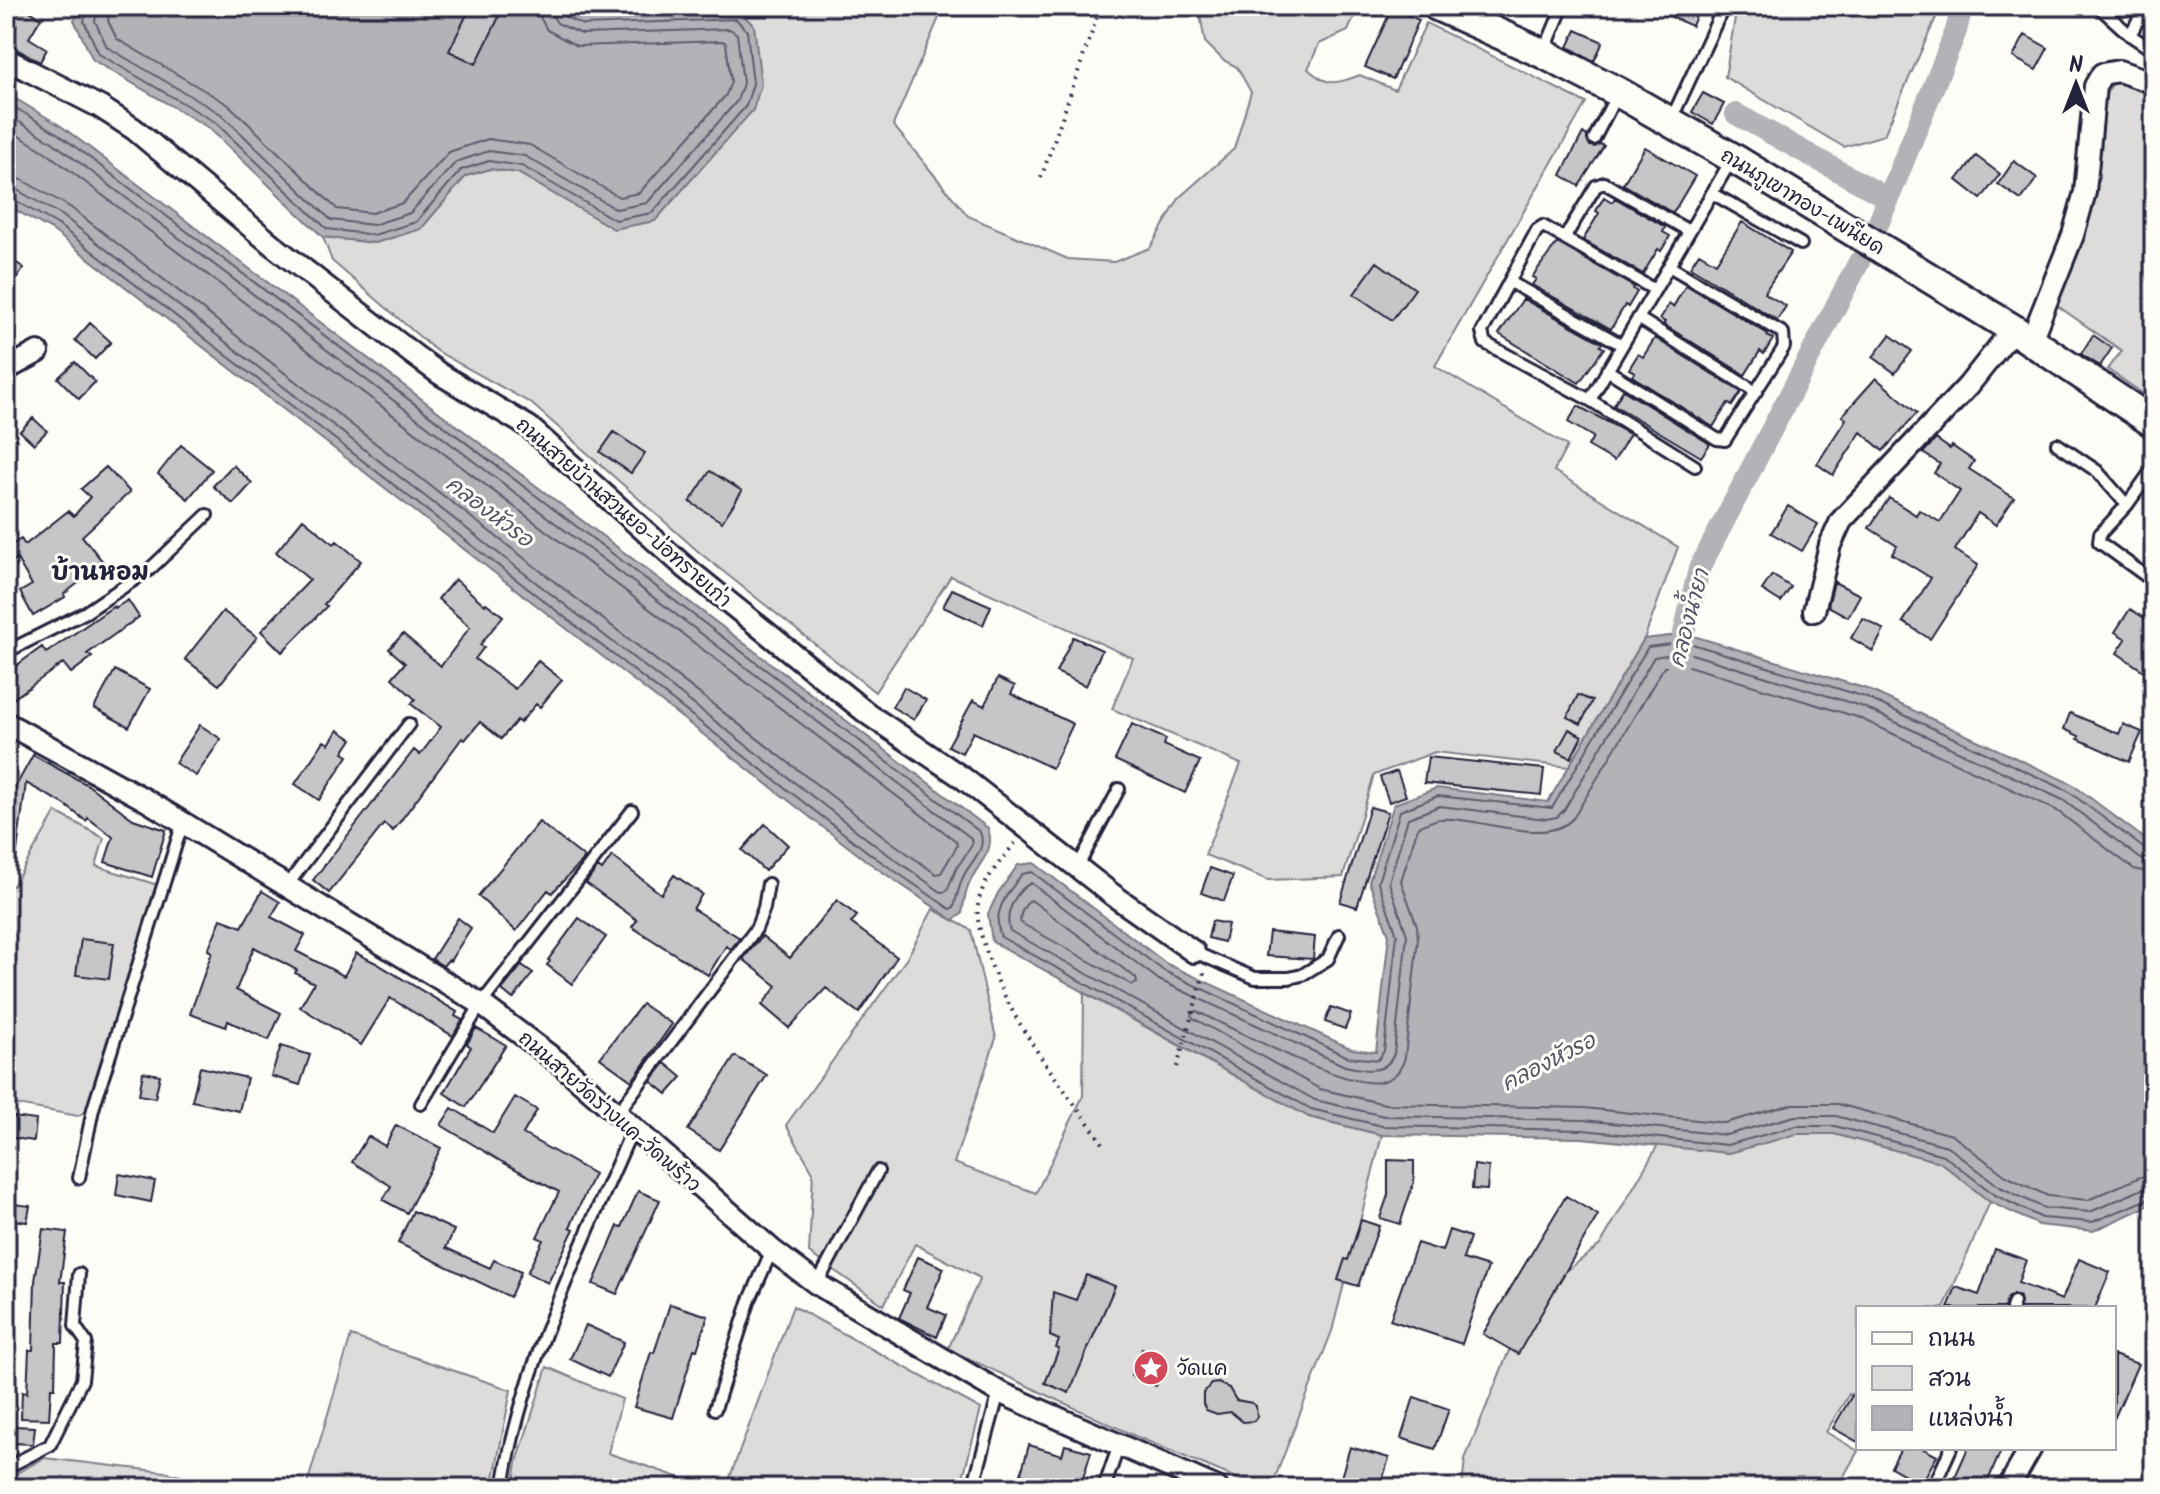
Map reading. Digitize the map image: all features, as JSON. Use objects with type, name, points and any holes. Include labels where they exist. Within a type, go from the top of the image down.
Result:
[{"type":"main road","name":"ถนนภูเขาทอง-เพนียด","points":[[1437,6],[1544,54],[1733,158],[2022,335],[2154,423]]},
{"type":"street","name":"ถนนสายบ้านสวนยอ-บ่อทรายเก่า","points":[[6,59],[100,107],[134,129],[275,247],[423,362],[529,427],[686,568],[868,714],[963,778],[1200,961]]},
{"type":"street","points":[[1814,611],[1830,545],[1841,521],[1968,386],[2022,335],[2073,235],[2085,192],[2095,86],[2102,74],[2119,71],[2154,83]]},
{"type":"street","points":[[6,373],[13,364],[38,352]]},
{"type":"street","name":"ถนนสายวัดร่างแค-วัดพร้าว","points":[[6,723],[183,822],[481,1004],[562,1065],[632,1130],[772,1250],[817,1284],[999,1392],[1119,1445],[1183,1481],[1217,1488]]},
{"type":"street","points":[[2008,1488],[2030,1450]]},
{"type":"lane","points":[[1544,54],[1563,6]]},
{"type":"lane","points":[[1670,122],[1724,6]]},
{"type":"lane","points":[[2098,6],[2130,35],[2154,51]]},
{"type":"lane","points":[[2130,35],[2146,6]]},
{"type":"lane","points":[[1594,139],[1618,92]]},
{"type":"lane","points":[[1590,400],[1733,158]]},
{"type":"lane","points":[[1565,237],[1596,186],[1604,183],[1689,231]]},
{"type":"lane","points":[[1712,193],[1801,244]]},
{"type":"lane","points":[[1655,290],[1543,226],[1537,230],[1482,332],[1485,343],[1590,400],[1695,466]]},
{"type":"lane","points":[[1607,370],[1717,439],[1725,440],[1784,347],[1783,333],[1669,266]]},
{"type":"lane","points":[[1510,282],[1622,345]]},
{"type":"lane","points":[[1638,318],[1756,392]]},
{"type":"lane","points":[[2057,444],[2097,471],[2127,505]]},
{"type":"lane","points":[[2154,467],[2127,505],[2100,534],[2099,542],[2146,576],[2154,578]]},
{"type":"lane","points":[[6,652],[86,612],[150,569],[207,515]]},
{"type":"lane","points":[[286,887],[409,724]]},
{"type":"lane","points":[[1077,868],[1119,789]]},
{"type":"lane","points":[[421,1104],[481,1004],[632,811]]},
{"type":"lane","points":[[79,1178],[93,1109],[183,822]]},
{"type":"lane","points":[[616,1115],[756,929],[768,884]]},
{"type":"lane","points":[[1200,961],[1255,978],[1289,978],[1302,975],[1328,959],[1339,935]]},
{"type":"lane","points":[[503,1488],[507,1458],[547,1327],[632,1130]]},
{"type":"lane","points":[[817,1284],[878,1171]]},
{"type":"lane","points":[[715,1409],[749,1302],[772,1250]]},
{"type":"lane","points":[[6,1468],[50,1445],[82,1380],[86,1342],[75,1326],[79,1274]]},
{"type":"lane","points":[[973,1488],[999,1392]]},
{"type":"lane","points":[[1104,1488],[1119,1445]]},
{"type":"lane","points":[[1933,1488],[1950,1450]]},
{"type":"path","points":[[1041,178],[1101,6]]},
{"type":"path","points":[[1026,828],[990,877],[978,904],[979,927],[993,974],[1019,1024],[1104,1145]]},
{"type":"path","points":[[1177,1067],[1200,961]]},
{"type":"green space","points":[[661,6],[944,6],[893,125],[968,216],[1068,259],[1114,262],[1150,248],[1180,197],[1234,149],[1251,92],[1237,67],[1223,60],[1205,42],[1200,14],[1191,6],[1359,6],[1348,31],[1319,44],[1308,69],[1327,81],[1338,82],[1360,75],[1395,90],[1426,23],[1586,103],[1435,366],[1567,446],[1554,471],[1678,547],[1644,639],[1569,767],[1435,752],[1374,775],[1343,877],[1268,880],[1205,855],[1241,764],[1112,709],[1133,658],[951,576],[875,692],[700,553],[532,404],[435,350],[332,261],[323,237],[375,243],[421,229],[466,176],[490,169],[518,173],[614,229],[739,11],[658,14]]},
{"type":"green space","points":[[1737,6],[1941,6],[1884,135],[1844,147],[1725,77]]},
{"type":"green space","points":[[2126,81],[2154,94],[2154,401],[2107,369],[2122,351],[2055,304],[2094,191],[2105,95],[2113,83]]},
{"type":"green space","points":[[56,812],[104,838],[96,866],[158,885],[92,1107],[78,1116],[6,1103],[6,886],[13,886]]},
{"type":"green space","points":[[933,909],[971,930],[996,1038],[954,1163],[1036,1193],[1083,1096],[1084,993],[1309,1117],[1382,1135],[1332,1331],[1271,1488],[1260,1488],[1135,1436],[948,1349],[980,1278],[915,1244],[884,1305],[809,1253],[813,1172],[786,1125],[907,958]]},
{"type":"green space","points":[[1797,1134],[1834,1134],[1940,1162],[1990,1202],[1945,1306],[1856,1306],[1856,1398],[1849,1394],[1826,1432],[1858,1451],[1837,1488],[1462,1488],[1465,1459],[1530,1299],[1600,1245],[1658,1145],[1729,1153]]},
{"type":"green space","points":[[793,1306],[981,1409],[960,1488],[726,1488]]},
{"type":"green space","points":[[351,1336],[511,1390],[492,1488],[306,1488]]},
{"type":"green space","points":[[547,1367],[622,1399],[608,1453],[710,1488],[513,1488],[517,1462]]},
{"type":"green space","points":[[44,1458],[165,1472],[224,1487],[246,1488],[6,1488],[6,1479]]},
{"type":"water","points":[[81,6],[562,6],[584,17],[738,11],[754,25],[761,85],[753,110],[655,221],[614,229],[518,173],[490,169],[466,176],[421,229],[375,243],[323,237],[209,128],[93,60],[74,20]]},
{"type":"water","name":"คลองหัวรอ","points":[[6,93],[61,126],[988,828],[989,848],[969,885],[962,914],[953,920],[868,862],[52,230],[6,205]]},
{"type":"water","name":"คลองหัวรอ","points":[[1687,634],[1867,689],[2072,784],[2154,846],[2154,1203],[2093,1231],[2039,1225],[1990,1202],[1940,1162],[1834,1134],[1797,1134],[1729,1153],[1582,1138],[1382,1135],[1309,1117],[992,941],[988,914],[998,893],[1018,865],[1034,863],[1167,964],[1352,1049],[1376,1052],[1389,935],[1369,882],[1394,804],[1437,788],[1548,802],[1644,639]]},
{"type":"building","points":[[6,6],[22,6],[41,18],[29,38],[47,49],[40,62],[6,43]]},
{"type":"building","points":[[471,6],[499,17],[476,64],[449,51]]},
{"type":"building","points":[[1646,6],[1700,6],[1692,26]]},
{"type":"building","points":[[1392,8],[1419,20],[1393,79],[1365,67]]},
{"type":"building","points":[[1576,30],[1603,42],[1594,61],[1568,47]]},
{"type":"building","points":[[2025,35],[2048,48],[2036,70],[2013,57]]},
{"type":"building","points":[[1703,93],[1724,104],[1713,124],[1692,112]]},
{"type":"building","points":[[1583,133],[1590,146],[1604,146],[1579,186],[1561,175]]},
{"type":"building","points":[[1645,147],[1695,176],[1673,213],[1623,184]]},
{"type":"building","points":[[1976,156],[2000,174],[1981,199],[1957,180]]},
{"type":"building","points":[[2014,161],[2037,178],[2021,200],[1998,184]]},
{"type":"building","points":[[1604,197],[1612,202],[1615,198],[1665,227],[1663,232],[1670,236],[1643,274],[1583,240],[1599,213],[1596,211]]},
{"type":"building","points":[[1742,222],[1791,252],[1764,293],[1786,306],[1777,320],[1690,267],[1699,253],[1716,263]]},
{"type":"building","points":[[1557,243],[1634,287],[1637,292],[1611,329],[1532,285],[1536,279],[1532,277]]},
{"type":"building","points":[[6,256],[24,268],[6,294]]},
{"type":"building","points":[[1377,262],[1415,289],[1392,320],[1354,294]]},
{"type":"building","points":[[1686,285],[1773,339],[1764,354],[1760,351],[1745,375],[1663,324],[1665,322],[1660,319],[1669,304],[1673,307]]},
{"type":"building","points":[[1523,299],[1602,343],[1600,346],[1604,348],[1579,383],[1499,334]]},
{"type":"building","points":[[90,323],[111,342],[95,359],[75,340]]},
{"type":"building","points":[[1890,335],[1912,351],[1895,373],[1873,357]]},
{"type":"building","points":[[2093,335],[2112,348],[2100,366],[2081,354]]},
{"type":"building","points":[[1655,338],[1741,392],[1732,406],[1728,403],[1713,427],[1632,376],[1635,372],[1629,369],[1638,354],[1643,357]]},
{"type":"building","points":[[75,362],[95,382],[79,399],[58,378]]},
{"type":"building","points":[[1876,378],[1917,413],[1883,451],[1861,432],[1833,475],[1817,464],[1846,419],[1842,416]]},
{"type":"building","points":[[1623,390],[1710,444],[1701,457],[1614,405]]},
{"type":"building","points":[[1578,406],[1630,434],[1614,461],[1588,446],[1593,437],[1568,422]]},
{"type":"building","points":[[33,418],[47,431],[34,444],[20,431]]},
{"type":"building","points":[[614,432],[645,453],[631,473],[600,452]]},
{"type":"building","points":[[1936,439],[1974,461],[1969,469],[2014,498],[1996,525],[1978,513],[1955,550],[1978,565],[1930,639],[1903,622],[1931,578],[1892,554],[1897,546],[1869,528],[1889,498],[1916,515],[1919,510],[1940,522],[1960,491],[1934,473],[1940,464],[1923,453]]},
{"type":"building","points":[[181,445],[212,470],[188,499],[158,474]]},
{"type":"building","points":[[233,465],[252,483],[233,504],[213,486]]},
{"type":"building","points":[[106,467],[130,492],[82,536],[104,563],[64,594],[65,597],[33,616],[20,592],[32,585],[17,559],[6,565],[6,548],[21,539],[25,545],[68,511],[74,516],[90,497],[81,489]]},
{"type":"building","points":[[710,471],[742,491],[722,522],[690,502]]},
{"type":"building","points":[[1788,506],[1818,524],[1802,551],[1771,533]]},
{"type":"building","points":[[303,519],[361,561],[324,604],[327,606],[282,652],[261,631],[310,580],[276,552]]},
{"type":"building","points":[[1772,575],[1791,587],[1781,602],[1762,590]]},
{"type":"building","points":[[455,579],[503,616],[480,645],[484,647],[475,659],[515,689],[538,661],[562,680],[540,707],[536,704],[501,739],[480,722],[465,740],[462,738],[393,831],[384,824],[329,893],[313,880],[414,750],[420,755],[441,727],[411,704],[415,699],[392,678],[405,663],[389,649],[403,634],[441,666],[470,627],[438,599]]},
{"type":"building","points":[[1834,582],[1860,595],[1848,617],[1828,606]]},
{"type":"building","points":[[952,589],[991,606],[983,625],[943,607]]},
{"type":"building","points":[[128,600],[139,617],[87,654],[92,657],[71,673],[63,663],[6,704],[6,673],[42,647],[46,653],[114,606]]},
{"type":"building","points":[[2130,609],[2154,624],[2154,678],[2117,653],[2126,639],[2115,632]]},
{"type":"building","points":[[223,611],[257,637],[219,685],[185,659]]},
{"type":"building","points":[[1863,618],[1884,630],[1873,651],[1851,638]]},
{"type":"building","points":[[1073,637],[1102,650],[1086,686],[1056,672]]},
{"type":"building","points":[[115,670],[150,689],[129,727],[94,708]]},
{"type":"building","points":[[998,678],[1015,686],[1011,694],[1073,724],[1052,768],[973,732],[962,753],[948,746],[973,700],[984,706]]},
{"type":"building","points":[[904,687],[926,700],[914,720],[892,707]]},
{"type":"building","points":[[1578,695],[1592,701],[1581,724],[1567,717]]},
{"type":"building","points":[[2070,713],[2119,734],[2123,724],[2142,732],[2129,762],[2078,739],[2079,736],[2064,729]]},
{"type":"building","points":[[1132,724],[1166,739],[1164,745],[1200,761],[1185,793],[1115,760]]},
{"type":"building","points":[[200,725],[221,739],[196,776],[175,763]]},
{"type":"building","points":[[1569,729],[1582,736],[1571,758],[1557,751]]},
{"type":"building","points":[[338,730],[352,739],[343,753],[348,756],[319,800],[295,784],[324,741],[329,744]]},
{"type":"building","points":[[33,755],[88,785],[133,819],[166,830],[152,877],[105,862],[113,837],[88,818],[86,821],[64,804],[26,783],[16,858],[6,857],[6,804]]},
{"type":"building","points":[[1428,757],[1544,769],[1541,795],[1424,783]]},
{"type":"building","points":[[1397,771],[1406,796],[1389,802],[1380,777]]},
{"type":"building","points":[[1370,807],[1388,812],[1357,907],[1340,902]]},
{"type":"building","points":[[539,822],[585,858],[552,893],[548,890],[516,931],[478,896]]},
{"type":"building","points":[[765,824],[788,845],[765,871],[742,850]]},
{"type":"building","points":[[612,856],[661,894],[674,875],[702,894],[693,909],[740,938],[731,949],[726,946],[708,975],[632,927],[637,920],[586,883],[598,867],[602,870]]},
{"type":"building","points":[[1210,868],[1233,876],[1224,901],[1201,893]]},
{"type":"building","points":[[262,891],[280,902],[271,917],[305,935],[296,951],[344,976],[356,953],[376,963],[457,1012],[455,1016],[462,1020],[453,1036],[390,998],[361,1045],[300,1007],[314,983],[295,973],[297,970],[254,947],[236,990],[281,1013],[269,1040],[228,1021],[226,1027],[190,1014],[212,952],[208,950],[221,919],[242,927]]},
{"type":"building","points":[[837,900],[857,916],[851,923],[897,957],[859,1013],[826,988],[789,1028],[762,1005],[777,986],[743,959],[762,936],[790,958]]},
{"type":"building","points":[[458,918],[471,928],[450,961],[443,966],[432,959]]},
{"type":"building","points":[[579,918],[606,937],[572,984],[547,965]]},
{"type":"building","points":[[1212,921],[1228,924],[1224,942],[1208,938]]},
{"type":"building","points":[[1269,932],[1315,937],[1313,959],[1266,956]]},
{"type":"building","points":[[81,939],[114,943],[109,979],[76,975]]},
{"type":"building","points":[[522,965],[533,973],[513,999],[502,990]]},
{"type":"building","points":[[642,1004],[672,1024],[632,1081],[600,1058]]},
{"type":"building","points":[[1331,1007],[1351,1014],[1345,1029],[1325,1022]]},
{"type":"building","points":[[476,1028],[506,1045],[466,1107],[444,1093],[471,1047],[467,1044]]},
{"type":"building","points":[[281,1046],[310,1055],[300,1085],[271,1076]]},
{"type":"building","points":[[735,1056],[767,1075],[719,1150],[688,1130]]},
{"type":"building","points":[[665,1063],[682,1077],[667,1094],[651,1081]]},
{"type":"building","points":[[200,1067],[247,1078],[239,1111],[192,1101]]},
{"type":"building","points":[[143,1072],[160,1075],[155,1098],[139,1095]]},
{"type":"building","points":[[515,1097],[537,1110],[523,1134],[594,1174],[570,1227],[574,1229],[548,1283],[527,1273],[543,1240],[537,1237],[559,1192],[441,1125],[452,1108],[493,1133]]},
{"type":"building","points":[[6,1116],[36,1120],[34,1141],[6,1137]]},
{"type":"building","points":[[396,1125],[441,1148],[407,1213],[383,1200],[391,1186],[352,1162],[368,1136],[385,1146]]},
{"type":"building","points":[[1388,1160],[1414,1161],[1414,1182],[1400,1224],[1380,1218],[1388,1195]]},
{"type":"building","points":[[1474,1165],[1489,1167],[1487,1190],[1472,1189]]},
{"type":"building","points":[[119,1174],[155,1181],[151,1202],[116,1195]]},
{"type":"building","points":[[638,1191],[660,1200],[617,1294],[593,1284],[618,1226],[622,1227]]},
{"type":"building","points":[[1566,1196],[1598,1215],[1518,1354],[1483,1334]]},
{"type":"building","points":[[6,1203],[30,1206],[27,1222],[6,1219]]},
{"type":"building","points":[[413,1211],[454,1230],[446,1248],[490,1268],[494,1260],[521,1272],[510,1297],[398,1243]]},
{"type":"building","points":[[1361,1220],[1379,1226],[1358,1286],[1338,1280]]},
{"type":"building","points":[[43,1229],[67,1232],[60,1282],[65,1282],[63,1343],[56,1343],[55,1388],[51,1388],[49,1419],[21,1418],[22,1392],[27,1393],[29,1350],[33,1350],[35,1281]]},
{"type":"building","points":[[1449,1230],[1470,1237],[1463,1259],[1488,1267],[1462,1344],[1390,1320],[1417,1243],[1442,1251]]},
{"type":"building","points":[[1995,1249],[2026,1260],[2018,1283],[2062,1300],[2079,1259],[2110,1272],[2096,1306],[2020,1306],[2020,1297],[2013,1294],[2005,1306],[1949,1306],[1956,1287],[1979,1295]]},
{"type":"building","points":[[918,1257],[944,1268],[927,1307],[946,1315],[937,1337],[899,1318],[910,1293],[903,1290]]},
{"type":"building","points":[[1086,1275],[1115,1286],[1069,1393],[1045,1383],[1059,1349],[1056,1348],[1059,1340],[1050,1336],[1053,1292],[1076,1300]]},
{"type":"building","points":[[670,1304],[708,1316],[697,1350],[694,1349],[673,1418],[634,1407]]},
{"type":"building","points":[[586,1325],[624,1342],[608,1377],[570,1359]]},
{"type":"building","points":[[1142,1349],[1167,1360],[1156,1386],[1131,1376]]},
{"type":"building","points":[[2116,1356],[2138,1364],[2116,1414]]},
{"type":"building","points":[[1218,1383],[1229,1388],[1236,1400],[1256,1406],[1257,1417],[1254,1421],[1243,1422],[1231,1412],[1217,1414],[1206,1410],[1203,1393],[1211,1384]]},
{"type":"building","points":[[1856,1388],[1856,1441],[1833,1428]]},
{"type":"building","points":[[1414,1397],[1449,1409],[1435,1449],[1401,1438]]},
{"type":"building","points":[[13,1426],[35,1427],[33,1444],[12,1443]]},
{"type":"building","points":[[1029,1445],[1062,1455],[1065,1445],[1091,1452],[1080,1488],[1017,1488]]},
{"type":"building","points":[[1350,1447],[1389,1458],[1380,1488],[1353,1488],[1339,1484]]},
{"type":"building","points":[[1900,1450],[1926,1450],[1937,1456],[1921,1484],[1891,1467]]},
{"type":"building","points":[[1967,1450],[2001,1450],[1985,1488],[1950,1488]]},
{"type":"waterway","name":"คลองน้ำยา","points":[[1879,222],[1956,31],[1962,6]]},
{"type":"waterway","points":[[1736,114],[1889,199]]},
{"type":"waterway","name":"คลองน้ำยา","points":[[1677,663],[1699,569],[1859,262]]},
{"type":"place","name":"วัดแค","points":[[1151,1368]]},
{"type":"district","name":"บ้านหอม","points":[[100,572]]}]
